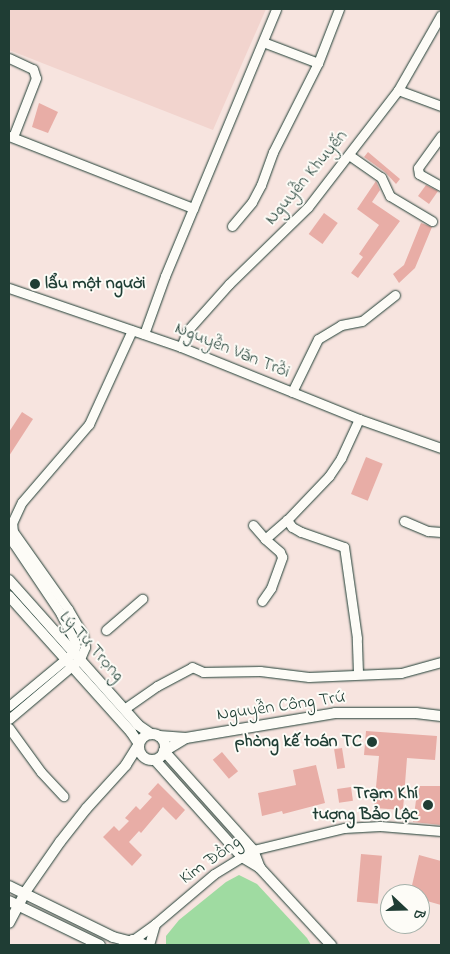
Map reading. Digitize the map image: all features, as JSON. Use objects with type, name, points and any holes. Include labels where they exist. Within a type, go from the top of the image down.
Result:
[{"type":"street","points":[[144,334],[165,276],[276,9]]},
{"type":"street","points":[[232,226],[252,202],[261,185],[273,152],[318,63],[339,9]]},
{"type":"street","name":"Nguyễn Khuyến","points":[[181,347],[187,331],[229,284],[308,207],[349,155],[398,90],[441,15]]},
{"type":"street","points":[[263,42],[318,63]]},
{"type":"street","points":[[9,58],[34,69],[36,78],[11,136],[193,208]]},
{"type":"street","points":[[398,90],[440,104]]},
{"type":"street","points":[[441,136],[418,168],[419,174],[441,186]]},
{"type":"street","points":[[349,155],[381,177],[390,196],[432,221]]},
{"type":"street","name":"Nguyễn Văn Trỗi","points":[[9,288],[181,347],[359,419],[441,448]]},
{"type":"street","points":[[292,392],[318,338],[341,325],[362,321],[395,295]]},
{"type":"street","points":[[9,720],[85,648],[83,636],[42,570],[12,530],[12,523],[22,502],[89,424],[132,330]]},
{"type":"street","points":[[265,539],[288,520],[329,476],[352,436],[359,419]]},
{"type":"street","points":[[288,520],[292,527],[302,532],[344,547],[357,638],[358,673]]},
{"type":"street","points":[[404,521],[428,531],[441,532]]},
{"type":"street","points":[[253,525],[280,552],[282,557],[270,588],[262,601]]},
{"type":"street","name":"Lý Tự Trọng","points":[[9,580],[138,725],[155,735]]},
{"type":"street","name":"Lý Tự Trọng","points":[[9,596],[131,732],[139,744]]},
{"type":"street","points":[[106,630],[142,599]]},
{"type":"street","points":[[9,706],[69,662]]},
{"type":"street","points":[[124,709],[156,686],[192,667],[204,672],[260,671],[295,676],[401,673],[441,662]]},
{"type":"street","name":"Nguyễn Công Trứ","points":[[155,735],[186,738],[335,713],[416,713],[441,716]]},
{"type":"street","points":[[9,728],[40,772],[63,796]]},
{"type":"street","points":[[9,923],[13,903],[25,894],[63,837],[126,765],[143,737],[155,735],[164,742],[164,751],[253,850],[260,868]]},
{"type":"street","name":"Nguyễn Công Trứ","points":[[164,751],[186,738]]},
{"type":"street","points":[[139,744],[140,753],[153,760],[242,857],[260,868],[331,945]]},
{"type":"street","points":[[126,765],[153,760],[164,751]]},
{"type":"street","name":"Kim Đồng","points":[[128,942],[155,924],[214,874],[253,850],[344,828],[380,826],[441,831]]},
{"type":"street","points":[[9,886],[113,937],[146,945]]},
{"type":"street","points":[[13,903],[100,945]]},
{"type":"street","points":[[149,945],[155,924]]},
{"type":"shaded area","points":[[9,9],[266,9],[213,130],[9,50]]},
{"type":"green space","points":[[239,875],[257,884],[307,938],[311,945],[166,945],[166,936],[179,920],[226,882]]},
{"type":"building","points":[[39,103],[58,112],[48,133],[32,127]]},
{"type":"building","points":[[368,152],[400,179],[396,184],[385,172],[364,157]]},
{"type":"building","points":[[376,181],[380,190],[372,202],[400,221],[358,278],[351,273],[363,257],[359,254],[379,225],[357,209]]},
{"type":"building","points":[[426,185],[438,191],[429,204],[418,196]]},
{"type":"building","points":[[324,213],[338,223],[322,244],[309,234]]},
{"type":"building","points":[[421,223],[432,227],[415,268],[399,283],[393,274],[404,265]]},
{"type":"building","points":[[22,412],[33,419],[9,456],[9,432]]},
{"type":"building","points":[[366,457],[383,464],[368,501],[351,494]]},
{"type":"building","points":[[366,731],[437,736],[435,760],[407,758],[403,810],[374,808],[379,756],[364,755]]},
{"type":"building","points":[[342,748],[345,768],[337,769],[334,749]]},
{"type":"building","points":[[222,752],[238,771],[229,779],[213,760]]},
{"type":"building","points":[[316,765],[325,803],[283,814],[282,811],[262,816],[258,793],[296,785],[293,770]]},
{"type":"building","points":[[158,783],[185,810],[176,820],[163,807],[141,833],[139,831],[129,842],[142,855],[132,866],[103,837],[114,826],[119,831],[129,821],[125,818],[136,806],[140,810],[152,797],[148,794]]},
{"type":"building","name":"Trạm Khí tượng Bảo Lộc","points":[[418,786],[441,786],[441,825],[413,822]]},
{"type":"building","points":[[351,787],[353,801],[339,803],[337,789]]},
{"type":"building","points":[[361,854],[382,856],[378,904],[357,902]]},
{"type":"building","points":[[419,855],[441,861],[441,905],[430,902],[430,884],[412,884]]},
{"type":"place","name":"lẩu một người","points":[[35,284]]},
{"type":"place","name":"phòng kế toán TC","points":[[372,742]]},
{"type":"place","name":"Trạm Khí tượng Bảo Lộc","points":[[428,805]]}]
